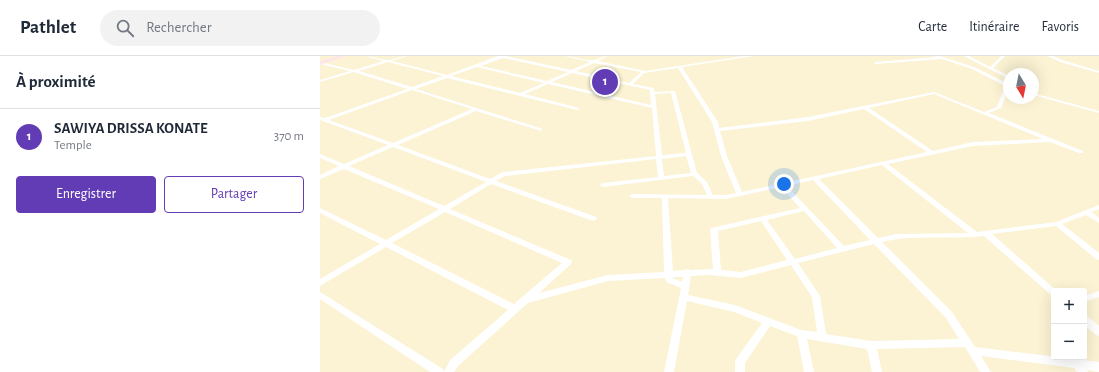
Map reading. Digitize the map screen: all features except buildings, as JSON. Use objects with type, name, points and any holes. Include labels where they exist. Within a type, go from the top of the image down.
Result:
[{"type":"street","points":[[320,63],[343,56]]},
{"type":"street","points":[[367,56],[577,109]]},
{"type":"street","points":[[320,81],[405,56]]},
{"type":"street","points":[[322,119],[502,56],[652,88],[654,93],[661,178]]},
{"type":"street","points":[[566,56],[647,72]]},
{"type":"street","points":[[520,95],[606,56]]},
{"type":"street","points":[[630,84],[644,72],[680,68],[752,56]]},
{"type":"street","points":[[936,56],[974,68],[1003,82]]},
{"type":"street","points":[[966,56],[1003,74]]},
{"type":"street","points":[[992,68],[1003,56]]},
{"type":"street","points":[[1050,56],[1061,61],[1099,72]]},
{"type":"street","points":[[876,63],[943,58]]},
{"type":"street","points":[[320,63],[355,71],[540,129]]},
{"type":"street","points":[[476,66],[654,107]]},
{"type":"street","points":[[680,68],[715,122],[724,156],[740,194]]},
{"type":"street","points":[[654,93],[673,92],[694,174],[705,183],[711,197]]},
{"type":"street","points":[[717,130],[808,119],[934,93],[1082,152]]},
{"type":"street","points":[[1039,94],[1048,99]]},
{"type":"street","points":[[1039,96],[1099,112]]},
{"type":"street","points":[[985,113],[999,108],[1003,98]]},
{"type":"street","points":[[866,108],[932,153]]},
{"type":"street","points":[[320,177],[476,109]]},
{"type":"street","points":[[322,119],[593,219]]},
{"type":"street","points":[[632,196],[726,197],[973,144],[1051,140]]},
{"type":"street","points":[[320,283],[503,174],[689,154]]},
{"type":"street","points":[[320,156],[568,262],[454,363],[449,372]]},
{"type":"street","points":[[884,163],[975,234]]},
{"type":"street","points":[[603,185],[694,174]]},
{"type":"street","points":[[814,178],[949,315],[986,372]]},
{"type":"street","points":[[783,184],[843,250]]},
{"type":"street","points":[[666,196],[669,280],[685,286]]},
{"type":"street","points":[[525,300],[608,278],[688,272],[741,275],[896,236],[924,237],[975,234],[1057,224],[1099,207]]},
{"type":"street","points":[[717,273],[714,230],[805,209]]},
{"type":"street","points":[[320,210],[515,309]]},
{"type":"street","points":[[1087,212],[1099,221]]},
{"type":"street","points":[[763,219],[816,296],[822,337]]},
{"type":"street","points":[[1057,224],[1099,257]]},
{"type":"street","points":[[986,233],[1051,290]]},
{"type":"street","points":[[669,372],[688,272]]},
{"type":"street","points":[[1087,297],[1099,294]]},
{"type":"street","points":[[320,295],[439,372]]},
{"type":"street","points":[[683,297],[735,309],[801,334],[872,346],[970,347],[1080,368],[1099,367]]},
{"type":"street","points":[[740,372],[740,362],[768,322]]},
{"type":"street","points":[[1087,322],[1099,332]]},
{"type":"street","points":[[801,334],[809,372]]},
{"type":"street","points":[[872,346],[877,372]]},
{"type":"place","name":"SAWIYA DRISSA KONATE","points":[[605,82]]}]
